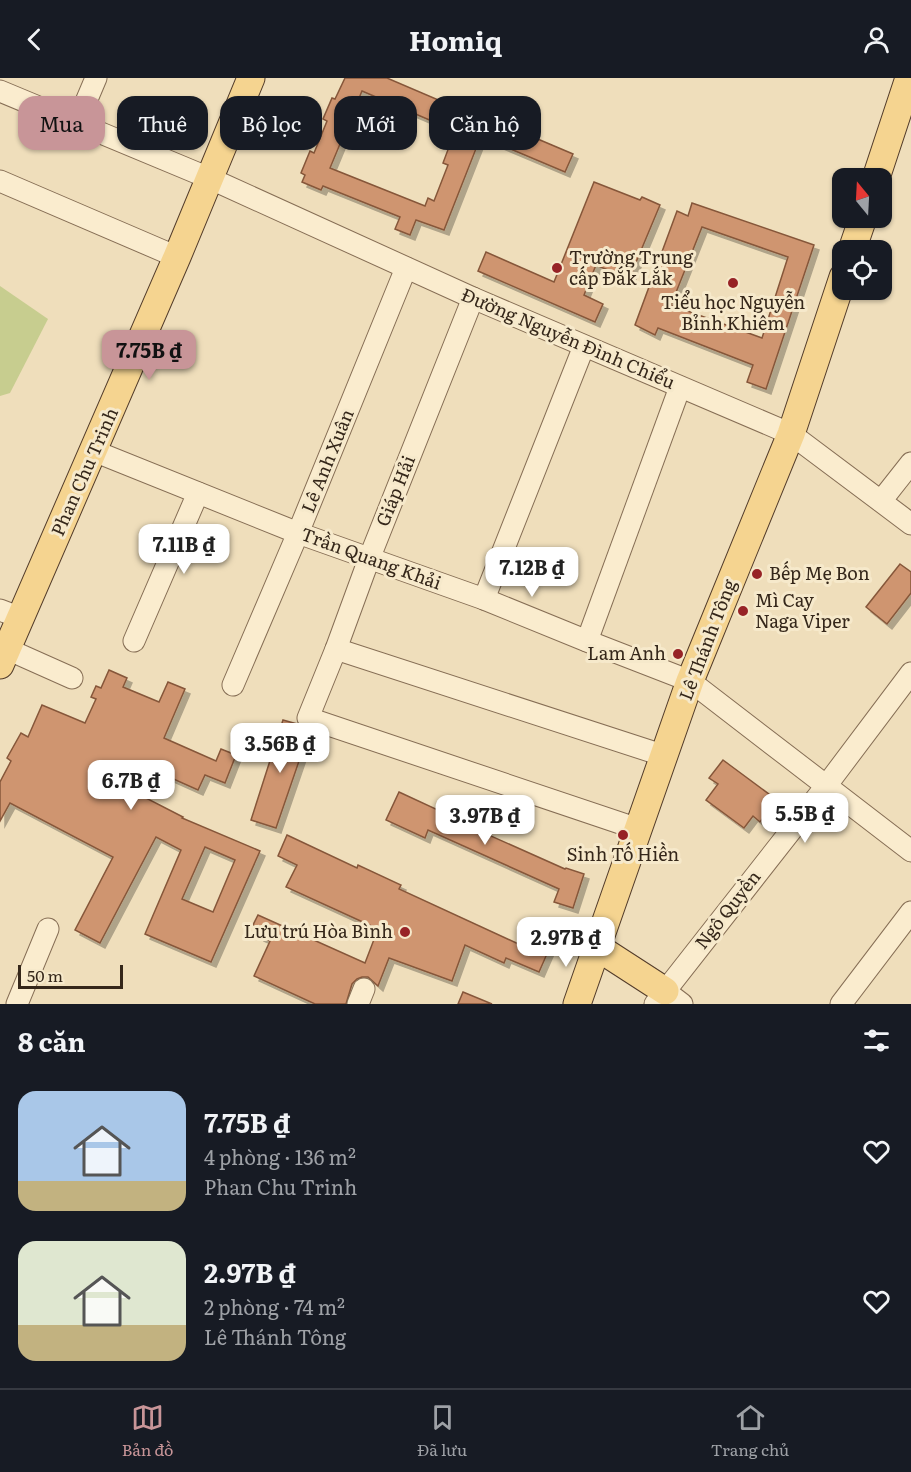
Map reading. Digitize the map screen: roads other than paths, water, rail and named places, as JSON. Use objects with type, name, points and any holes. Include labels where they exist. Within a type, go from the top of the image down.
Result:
[{"type":"main road","name":"Phan Chu Trinh","points":[[4,657],[11,614],[94,451],[251,78]]},
{"type":"main road","points":[[880,168],[908,89]]},
{"type":"main road","name":"Lê Thánh Tông","points":[[577,1004],[690,681],[791,434],[835,300]]},
{"type":"main road","points":[[597,947],[667,999]]},
{"type":"street","points":[[88,96],[96,78]]},
{"type":"street","name":"Đường Nguyễn Đình Chiểu","points":[[0,91],[18,98]]},
{"type":"street","name":"Đường Nguyễn Đình Chiểu","points":[[105,135],[209,178],[473,298],[791,434],[911,524]]},
{"type":"street","points":[[0,181],[177,257]]},
{"type":"street","name":"Lê Anh Xuân","points":[[232,685],[298,533],[406,268]]},
{"type":"street","name":"Giáp Hải","points":[[473,298],[308,718],[638,829]]},
{"type":"street","points":[[484,599],[584,346]]},
{"type":"street","points":[[587,641],[680,387]]},
{"type":"street","name":"Trần Quang Khải","points":[[94,451],[298,533],[484,599],[690,681],[911,851]]},
{"type":"street","points":[[881,501],[911,463]]},
{"type":"street","points":[[134,641],[198,493]]},
{"type":"street","points":[[336,649],[665,756]]},
{"type":"street","points":[[4,657],[72,678]]},
{"type":"street","name":"Ngô Quyền","points":[[667,999],[911,673]]},
{"type":"street","points":[[841,1004],[911,912]]},
{"type":"street","points":[[17,1004],[48,929]]},
{"type":"place","name":"Trường Trung cấp Đắk Lắk","points":[[557,268]]},
{"type":"place","name":"Tiểu học Nguyễn Bỉnh Khiêm","points":[[733,283]]},
{"type":"place","name":"Bếp Mẹ Bon","points":[[757,574]]},
{"type":"place","name":"Mì Cay Naga Viper","points":[[743,611]]},
{"type":"place","name":"Lam Anh","points":[[678,654]]},
{"type":"place","name":"Sinh Tố Hiền","points":[[623,835]]},
{"type":"place","name":"Lưu trú Hòa Bình","points":[[405,932]]}]
